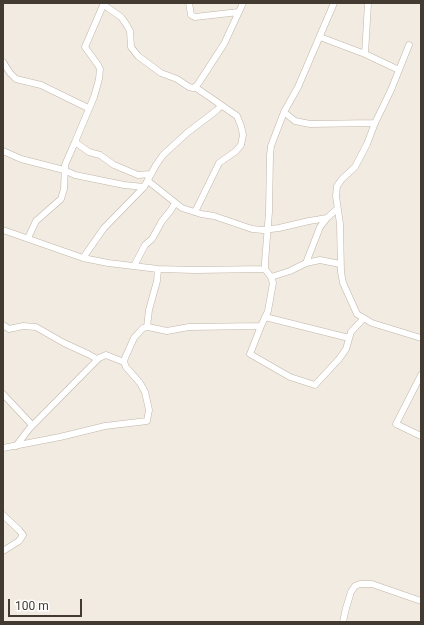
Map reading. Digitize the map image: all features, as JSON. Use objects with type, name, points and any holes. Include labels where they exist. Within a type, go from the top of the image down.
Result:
[{"type":"street","points":[[189,3],[191,15],[195,17],[240,12]]},
{"type":"street","points":[[195,87],[224,44],[243,3]]},
{"type":"street","points":[[334,3],[298,87],[284,112],[274,136],[270,155],[269,212],[265,269],[271,277],[273,283],[272,293],[266,317],[250,354],[290,377],[314,385],[339,359],[346,349],[351,332],[363,319]]},
{"type":"street","points":[[365,54],[368,3]]},
{"type":"street","points":[[28,238],[36,221],[61,199],[64,189],[64,170],[66,160],[96,92],[100,69],[85,48],[104,4],[126,24],[130,31],[130,47],[138,56],[161,73],[177,79],[189,87],[195,87],[237,116],[242,130],[243,139],[241,145],[236,151],[219,163],[195,212]]},
{"type":"street","points":[[320,37],[365,54],[400,70]]},
{"type":"street","points":[[409,45],[400,70],[375,122],[367,144],[355,167],[337,186],[336,196],[340,224],[340,264],[342,279],[355,311],[363,319],[421,338]]},
{"type":"street","points":[[3,62],[16,79],[40,85],[88,108]]},
{"type":"street","points":[[84,258],[104,228],[146,184],[150,174],[163,155],[187,133],[217,110],[220,107],[219,104]]},
{"type":"street","points":[[284,112],[295,121],[310,124],[375,122]]},
{"type":"street","points":[[75,142],[89,152],[100,155],[114,165],[138,175],[150,174]]},
{"type":"street","points":[[3,151],[21,159],[64,170],[72,174],[118,184],[146,184],[182,208],[214,216],[252,229],[267,230],[288,227],[309,220],[327,218]]},
{"type":"street","points":[[134,266],[146,245],[152,239],[162,221],[175,203]]},
{"type":"street","points":[[306,262],[320,227],[327,218],[338,209]]},
{"type":"street","points":[[3,230],[84,258],[108,263],[158,269],[265,269]]},
{"type":"street","points":[[271,277],[290,271],[306,262],[320,260],[340,264]]},
{"type":"street","points":[[146,327],[157,281],[158,269]]},
{"type":"street","points":[[266,317],[349,338]]},
{"type":"street","points":[[3,325],[9,329],[23,326],[36,327],[64,343],[98,359]]},
{"type":"street","points":[[3,448],[106,426],[147,421],[149,410],[145,392],[140,383],[126,367],[124,362],[134,338],[139,331],[146,327],[166,331],[202,326],[261,326]]},
{"type":"street","points":[[16,446],[32,425],[98,359],[106,355],[124,362]]},
{"type":"street","points":[[421,375],[396,424],[421,436]]},
{"type":"street","points":[[3,394],[32,425]]},
{"type":"street","points":[[3,515],[19,530],[22,535],[19,542],[3,551]]},
{"type":"street","points":[[343,622],[351,592],[355,586],[360,584],[372,584],[421,601]]}]
